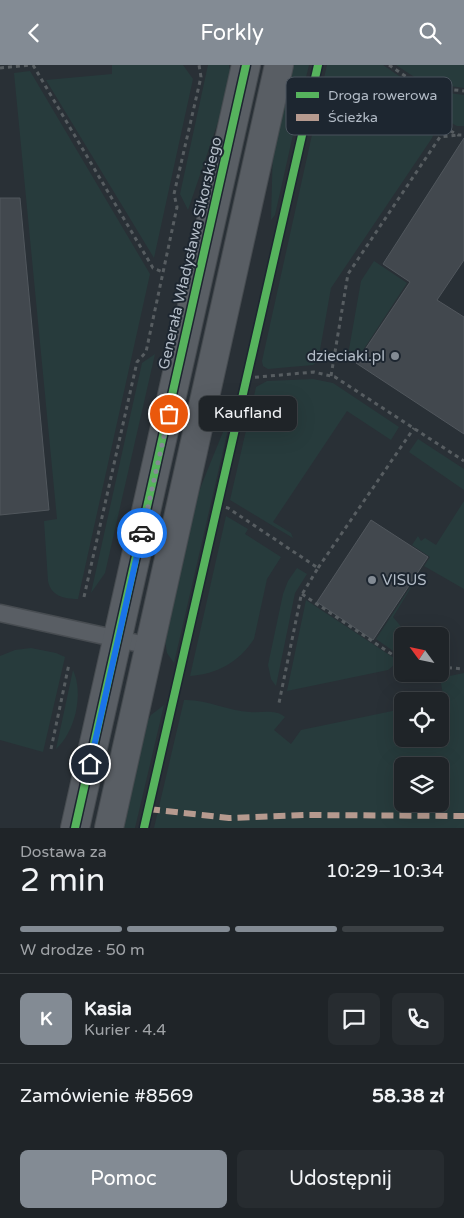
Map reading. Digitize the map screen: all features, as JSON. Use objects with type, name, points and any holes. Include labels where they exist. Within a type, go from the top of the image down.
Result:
[{"type":"street","name":"Generała Władysława Sikorskiego","points":[[75,828],[246,65]]},
{"type":"street","points":[[109,828],[279,65]]},
{"type":"lane","points":[[0,613],[150,646]]},
{"type":"path","points":[[0,67],[32,65],[153,268],[164,272]]},
{"type":"path","points":[[84,597],[137,362],[146,352],[164,272],[177,207],[174,194],[200,77],[199,65]]},
{"type":"path","points":[[389,65],[407,77]]},
{"type":"path","points":[[452,132],[458,135]]},
{"type":"path","points":[[331,376],[348,275],[440,137],[464,135]]},
{"type":"path","points":[[247,378],[314,372],[331,376],[464,461]]},
{"type":"path","points":[[279,703],[302,594],[414,428]]},
{"type":"path","points":[[218,506],[228,508],[318,568]]},
{"type":"path","points":[[302,594],[394,656]]},
{"type":"path","points":[[52,749],[69,664]]},
{"type":"path","points":[[449,668],[464,669]]},
{"type":"green space","points":[[112,65],[183,65],[193,79],[154,258],[46,80],[112,74]]},
{"type":"green space","points":[[208,65],[229,65],[232,81],[188,210],[180,194]]},
{"type":"green space","points":[[290,65],[309,65],[306,77],[288,77]]},
{"type":"green space","points":[[327,65],[383,65],[400,77],[324,77]]},
{"type":"green space","points":[[396,65],[464,65],[464,88],[452,86],[452,77],[414,77]]},
{"type":"green space","points":[[30,71],[150,274],[78,599],[59,596],[52,590],[48,581],[44,521],[57,519],[14,73]]},
{"type":"green space","points":[[452,93],[464,95],[464,126],[452,123]]},
{"type":"green space","points":[[282,105],[286,106],[286,135],[293,135],[275,215],[271,220],[273,145]]},
{"type":"green space","points":[[312,135],[433,135],[331,288],[318,361],[313,365],[268,369],[263,366],[262,361]]},
{"type":"green space","points":[[374,261],[407,283],[356,361],[348,355],[361,281]]},
{"type":"green space","points":[[155,354],[105,573],[91,593],[142,363]]},
{"type":"green space","points":[[313,379],[333,383],[399,427],[391,440],[347,411],[273,522],[291,533],[293,538],[230,500],[256,387],[267,381]]},
{"type":"green space","points":[[227,422],[228,429],[174,663],[167,653],[164,635],[193,506]]},
{"type":"green space","points":[[418,439],[464,469],[464,490],[409,452]]},
{"type":"green space","points":[[464,501],[464,589],[424,566],[430,557],[412,545],[418,536],[421,541],[425,538],[436,545]]},
{"type":"green space","points":[[226,516],[248,529],[245,534],[281,557],[267,579],[254,639],[248,647],[234,661],[218,670],[190,676]]},
{"type":"green space","points":[[423,567],[393,617],[401,627],[394,627],[394,651],[376,639]]},
{"type":"green space","points":[[297,568],[307,574],[295,593],[276,686],[271,679],[268,665],[283,594],[288,581]]},
{"type":"green space","points":[[306,600],[394,658],[394,665],[388,670],[287,691]]},
{"type":"green space","points":[[31,648],[56,653],[65,657],[43,752],[0,740],[0,656],[15,650]]},
{"type":"green space","points":[[73,670],[78,690],[76,712],[68,733],[56,749]]},
{"type":"green space","points":[[464,673],[464,828],[154,828],[184,700],[200,701],[242,711],[277,713],[285,717],[274,730],[291,744],[301,730],[394,711],[394,747],[449,747],[449,692],[443,692],[441,683],[449,683],[449,676]]},
{"type":"green space","points":[[164,705],[135,828],[120,828],[142,730],[151,715]]},
{"type":"building","points":[[464,138],[464,260],[437,300],[464,317],[464,434],[356,363],[410,282],[383,264]]},
{"type":"building","points":[[0,198],[20,198],[49,510],[0,515]]},
{"type":"building","name":"VISUS","points":[[371,520],[428,557],[373,640],[317,602]]},
{"type":"marked path","points":[[148,809],[229,818],[304,815],[464,816]]},
{"type":"cycle path","points":[[75,828],[246,65]]},
{"type":"cycle path","points":[[315,77],[318,65]]},
{"type":"cycle path","points":[[144,828],[302,135]]},
{"type":"way so far","points":[[142,533],[169,414]]},
{"type":"place","name":"dzieciaki.pl","points":[[395,356]]},
{"type":"place","name":"Kaufland","points":[[169,414]]},
{"type":"place","name":"VISUS","points":[[372,580]]},
{"type":"route","points":[[90,764],[142,533]]}]
